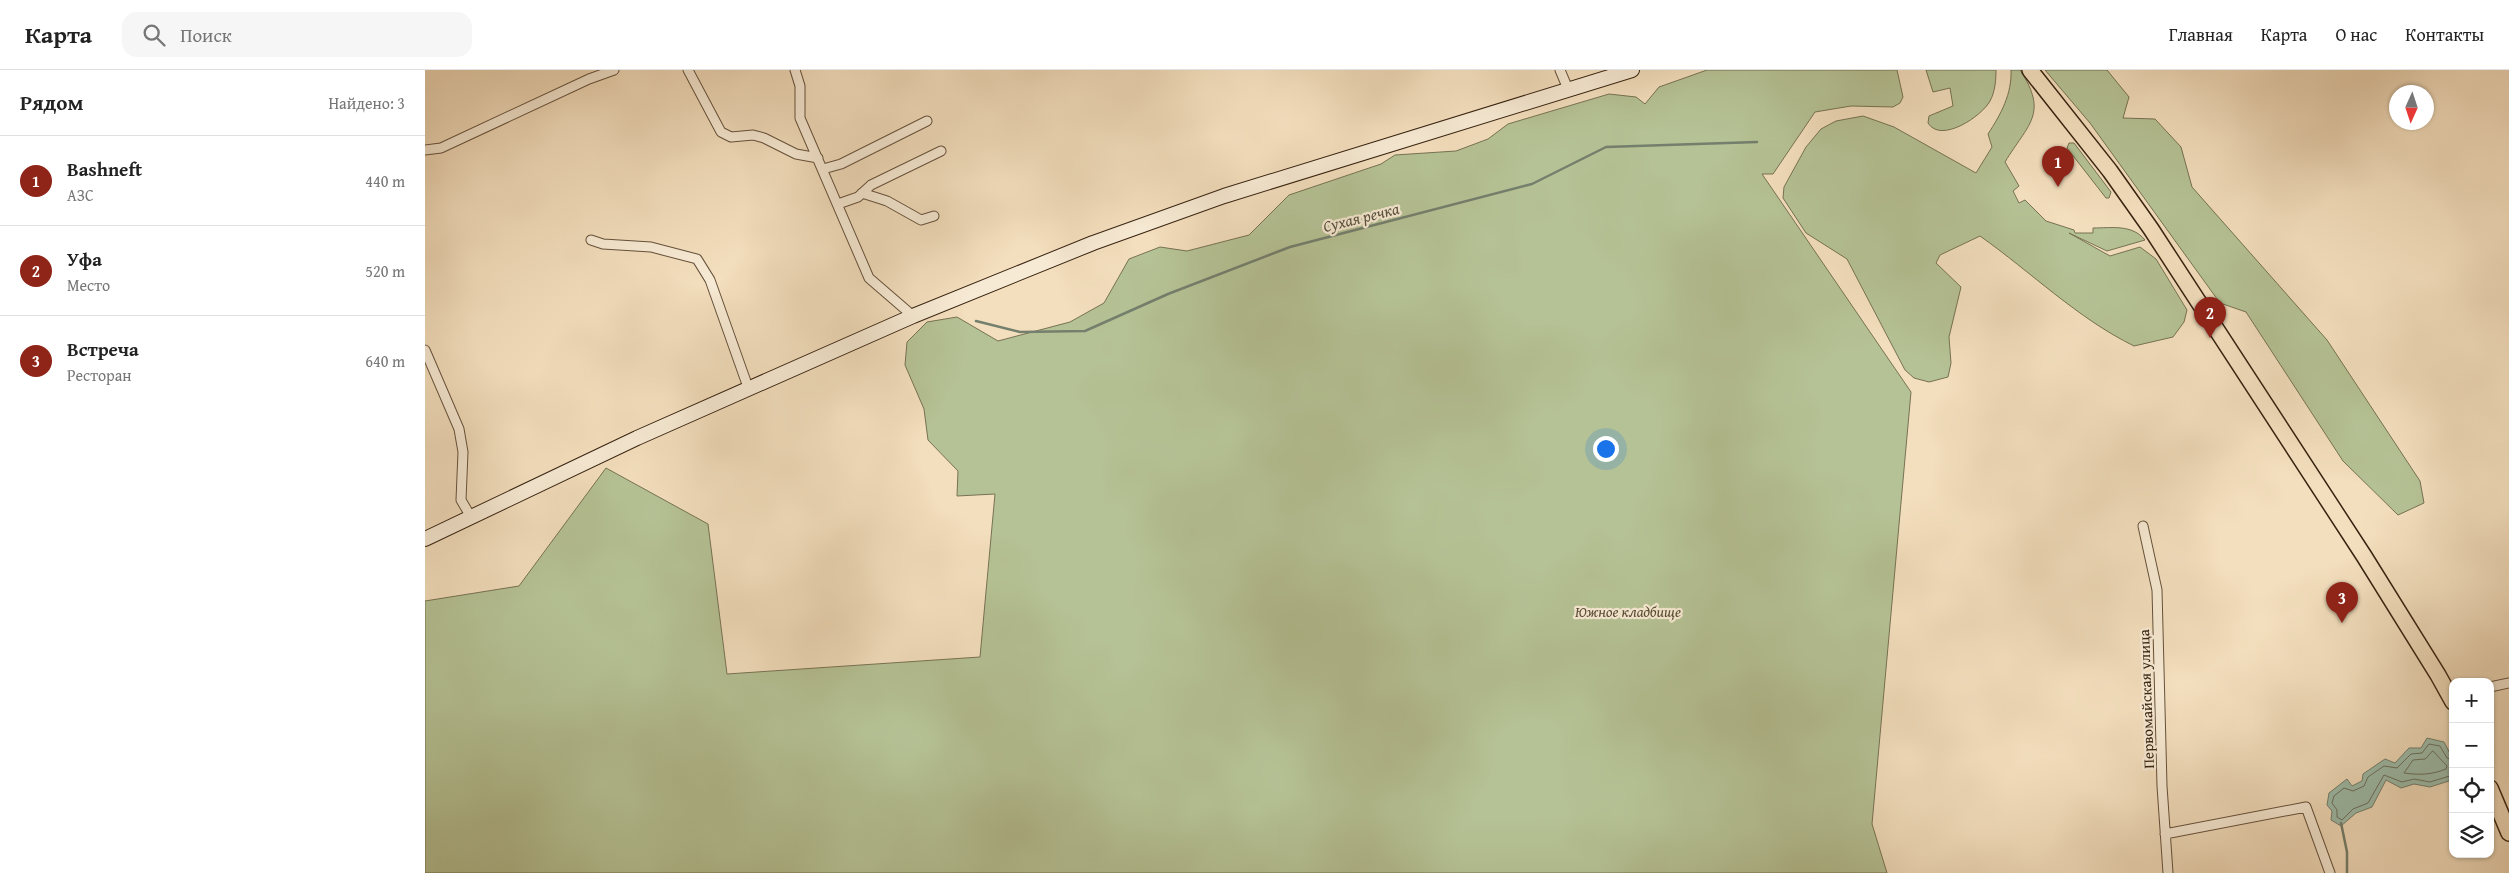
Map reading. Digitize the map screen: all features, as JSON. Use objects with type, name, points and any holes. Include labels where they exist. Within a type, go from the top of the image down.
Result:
[{"type":"main road","points":[[425,539],[637,438],[913,316],[1093,243],[1224,196],[1632,70]]},
{"type":"main road","points":[[2029,70],[2130,198],[2408,626],[2449,695]]},
{"type":"main road","points":[[2494,797],[2509,833]]},
{"type":"street","points":[[425,150],[441,148],[589,79],[614,70]]},
{"type":"street","points":[[688,70],[721,132],[731,137],[753,135],[764,138],[796,154],[818,158]]},
{"type":"street","points":[[795,70],[800,86],[800,118],[869,278],[913,316]]},
{"type":"street","points":[[1560,70],[1567,89]]},
{"type":"street","points":[[823,168],[841,164],[927,121]]},
{"type":"street","points":[[838,204],[862,193],[871,185],[941,150]]},
{"type":"street","points":[[862,193],[887,201],[921,220],[935,216]]},
{"type":"street","points":[[591,240],[603,244],[651,247],[697,260],[710,280],[749,390]]},
{"type":"street","points":[[425,350],[459,429],[463,452],[461,500],[471,517]]},
{"type":"street","name":"Первомайская улица","points":[[2143,526],[2157,590],[2168,873]]},
{"type":"street","points":[[2494,686],[2509,683]]},
{"type":"street","points":[[2165,834],[2306,807],[2331,873]]},
{"type":"green space","name":"Южное кладбище","points":[[1707,70],[1897,70],[1903,97],[1900,103],[1893,107],[1851,106],[1815,112],[1773,174],[1762,174],[1911,392],[1872,824],[1887,873],[425,873],[425,601],[519,586],[606,468],[708,524],[727,674],[980,657],[995,494],[957,496],[958,471],[928,440],[924,409],[905,365],[907,342],[927,322],[957,317],[998,341],[1070,322],[1104,303],[1129,259],[1160,247],[1187,251],[1249,235],[1289,195],[1381,164],[1395,155],[1456,151],[1488,139],[1508,124],[1609,94],[1636,97],[1645,104],[1659,87]]},
{"type":"green space","points":[[1926,70],[1996,70],[1992,97],[1979,114],[1961,126],[1942,131],[1934,129],[1928,123],[1929,116],[1953,106],[1950,88],[1933,92]]},
{"type":"green space","points":[[2011,70],[2020,70],[2029,85],[2034,108],[2027,128],[2005,162],[2019,186],[2013,191],[2019,203],[2025,200],[2046,221],[2074,230],[2075,233],[2093,233],[2093,228],[2121,228],[2134,231],[2140,235],[2145,240],[2107,251],[2069,233],[2110,256],[2140,247],[2156,259],[2187,310],[2184,322],[2173,337],[2134,346],[2093,322],[1980,236],[1940,255],[1936,263],[1961,287],[1949,337],[1951,363],[1948,377],[1929,382],[1914,378],[1905,370],[1847,259],[1806,233],[1783,198],[1784,187],[1806,147],[1821,129],[1836,121],[1863,116],[1894,127],[1976,173],[1992,147],[1988,134],[2008,96]]},
{"type":"green space","points":[[2045,70],[2107,70],[2129,97],[2123,118],[2155,119],[2181,147],[2192,187],[2327,340],[2420,481],[2424,503],[2398,515],[2343,461],[2246,312],[2220,303],[2090,123]]},
{"type":"green space","points":[[2069,143],[2074,143],[2111,192],[2109,198],[2106,198],[2067,148]]},
{"type":"water","points":[[2427,738],[2444,742],[2449,751],[2449,781],[2430,787],[2414,784],[2401,788],[2386,780],[2372,807],[2356,813],[2341,826],[2331,820],[2332,811],[2327,805],[2329,793],[2347,779],[2352,786],[2362,781],[2363,774],[2385,759],[2395,763],[2409,748],[2421,748]]},
{"type":"waterway","name":"Сухая речка","points":[[976,321],[1020,332],[1085,331],[1168,294],[1290,247],[1532,184],[1606,147],[1757,142]]},
{"type":"waterway","points":[[2341,823],[2347,852],[2347,873]]},
{"type":"place","name":"Bashneft","points":[[2058,187]]},
{"type":"place","name":"Уфа","points":[[2210,338]]},
{"type":"place","name":"Встреча","points":[[2342,623]]}]
